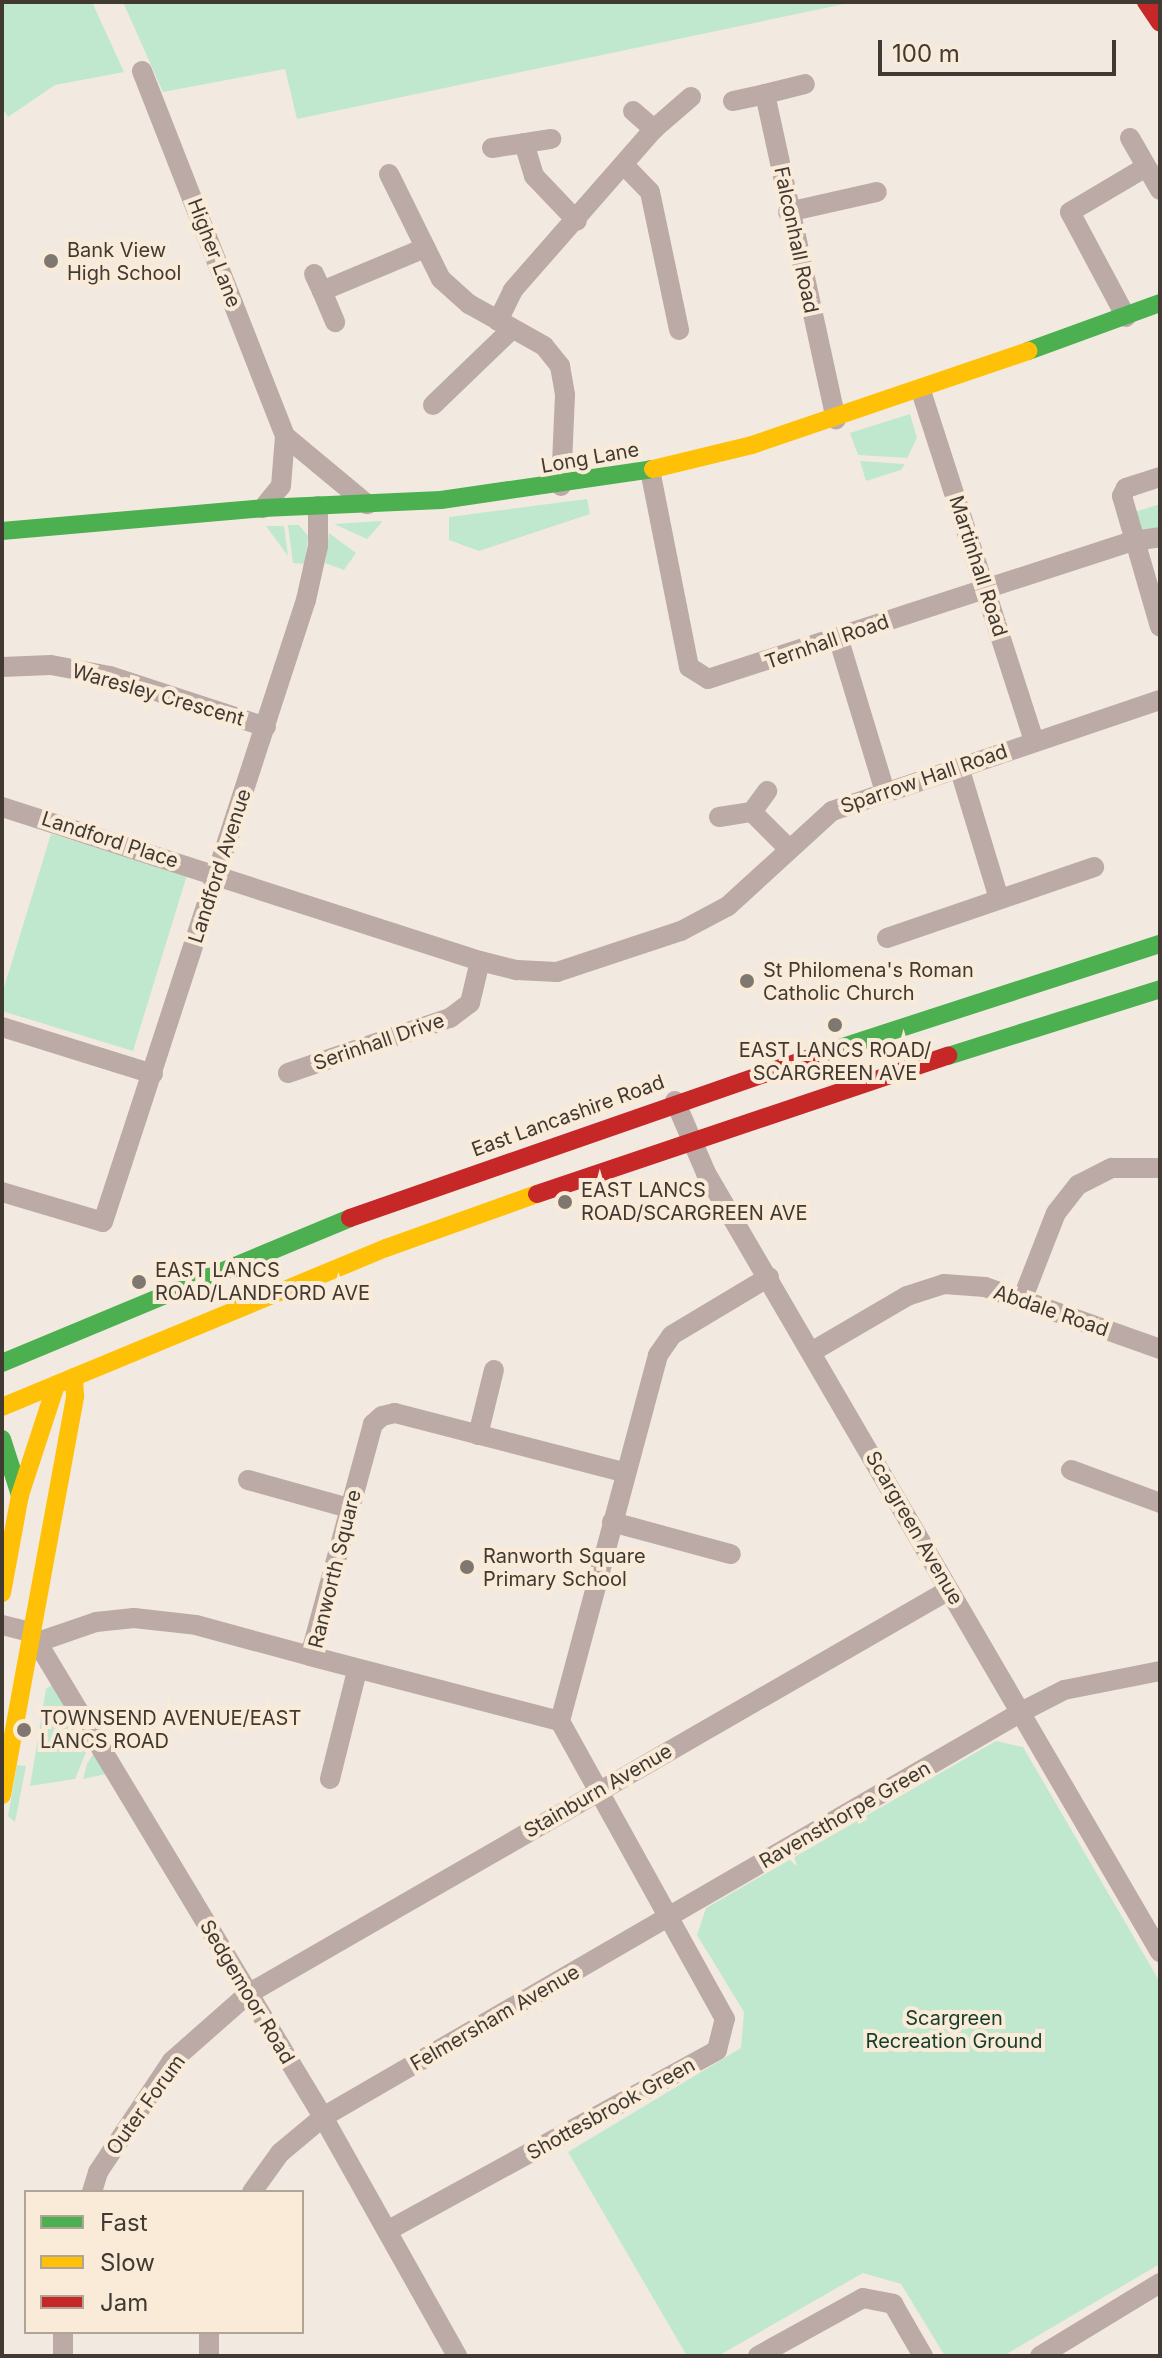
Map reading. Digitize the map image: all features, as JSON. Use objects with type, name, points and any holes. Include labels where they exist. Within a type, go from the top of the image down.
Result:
[{"type":"main road","points":[[1146,2],[1160,23]]},
{"type":"main road","name":"Long Lane","points":[[2,531],[561,486],[650,470],[836,419],[1160,303]]},
{"type":"main road","name":"East Lancashire Road","points":[[2,1363],[377,1207],[675,1101],[1160,944]]},
{"type":"main road","points":[[20,1356],[68,1371],[386,1248],[691,1140],[1160,989]]},
{"type":"main road","points":[[2,1593],[20,1495],[56,1385],[68,1371],[79,1330]]},
{"type":"main road","points":[[2,1795],[35,1637],[75,1396],[68,1371]]},
{"type":"main road","points":[[2,1407],[56,1385]]},
{"type":"main road","points":[[2,1439],[20,1495]]},
{"type":"street","name":"Higher Lane","points":[[142,71],[285,436],[281,486],[263,508]]},
{"type":"street","points":[[733,101],[805,84]]},
{"type":"street","name":"Falconhall Road","points":[[765,94],[788,212],[836,419]]},
{"type":"street","points":[[433,405],[505,325],[513,290],[577,221],[654,129],[691,97]]},
{"type":"street","points":[[633,111],[654,129]]},
{"type":"street","points":[[1130,138],[1160,190]]},
{"type":"street","points":[[492,148],[551,139]]},
{"type":"street","points":[[524,143],[534,176],[577,221]]},
{"type":"street","points":[[624,165],[650,192],[679,330]]},
{"type":"street","points":[[1126,317],[1070,212],[1146,167]]},
{"type":"street","points":[[389,174],[441,279],[505,325],[544,346],[560,366],[565,395],[561,486]]},
{"type":"street","points":[[788,212],[877,192]]},
{"type":"street","points":[[335,322],[318,283],[425,248]]},
{"type":"street","name":"Martinhall Road","points":[[921,391],[1034,741]]},
{"type":"street","name":"Higher Lane","points":[[285,436],[367,504]]},
{"type":"street","name":"Ternhall Road","points":[[650,470],[689,667],[708,679],[1133,541],[1160,537]]},
{"type":"street","points":[[1160,477],[1126,488],[1122,496],[1160,627]]},
{"type":"street","name":"Landford Avenue","points":[[2,1192],[103,1222],[306,600],[318,546],[318,506]]},
{"type":"street","points":[[838,637],[885,792]]},
{"type":"street","name":"Waresley Crescent","points":[[2,667],[51,665],[110,676],[266,727]]},
{"type":"street","name":"Sparrow Hall Road","points":[[217,875],[480,961],[517,970],[557,972],[681,931],[728,906],[787,847],[832,811],[1160,700]]},
{"type":"street","points":[[959,767],[999,899]]},
{"type":"street","points":[[719,817],[752,812],[767,791]]},
{"type":"street","name":"Landford Place","points":[[2,807],[217,875]]},
{"type":"street","points":[[752,812],[787,847]]},
{"type":"street","points":[[887,938],[1094,867]]},
{"type":"street","name":"Serinhall Drive","points":[[288,1073],[450,1018],[470,1003],[480,961]]},
{"type":"street","points":[[2,1027],[153,1074]]},
{"type":"street","name":"Scargreen Avenue","points":[[675,1101],[706,1173],[1023,1711],[1160,1952]]},
{"type":"street","points":[[1022,1300],[1056,1213],[1078,1185],[1112,1168],[1160,1168]]},
{"type":"street","points":[[560,1721],[623,1472],[658,1355],[672,1335],[769,1277]]},
{"type":"street","name":"Abdale Road","points":[[813,1351],[907,1296],[944,1284],[985,1287],[1160,1349]]},
{"type":"street","points":[[478,1435],[494,1370]]},
{"type":"street","name":"Ranworth Square","points":[[560,1721],[357,1671],[310,1656],[373,1424],[382,1416],[395,1413],[623,1472]]},
{"type":"street","points":[[1071,1470],[1160,1503]]},
{"type":"street","points":[[248,1480],[349,1508]]},
{"type":"street","points":[[612,1522],[731,1554]]},
{"type":"street","name":"Stainburn Avenue","points":[[248,1994],[949,1590]]},
{"type":"street","points":[[2,1625],[35,1637],[96,1622],[134,1618],[196,1625],[310,1656]]},
{"type":"street","name":"Sedgemoor Road","points":[[35,1637],[323,2117],[457,2356]]},
{"type":"street","points":[[330,1779],[357,1671]]},
{"type":"street","name":"Ravensthorpe Green","points":[[667,1919],[1064,1690],[1160,1671]]},
{"type":"street","name":"Shottesbrook Green","points":[[387,2231],[717,2050],[725,2019],[560,1721]]},
{"type":"street","name":"Felmersham Avenue","points":[[253,2190],[280,2153],[323,2117],[667,1919]]},
{"type":"street","name":"Outer Forum","points":[[93,2190],[98,2172],[172,2061],[248,1994]]},
{"type":"street","points":[[1040,2356],[1160,2283]]},
{"type":"street","points":[[758,2356],[863,2298],[893,2304],[923,2356]]},
{"type":"street","points":[[63,2334],[63,2356]]},
{"type":"street","points":[[209,2334],[209,2356]]},
{"type":"green space","points":[[2,2],[92,2],[124,72],[55,85],[8,117],[2,107]]},
{"type":"green space","points":[[123,2],[854,2],[297,119],[285,69],[163,92]]},
{"type":"green space","points":[[910,414],[917,438],[907,458],[858,455],[850,433]]},
{"type":"green space","points":[[860,461],[905,464],[901,470],[866,481]]},
{"type":"green space","points":[[587,499],[590,514],[479,551],[449,540],[449,517]]},
{"type":"green space","points":[[1160,504],[1160,530],[1140,530],[1135,512]]},
{"type":"green space","points":[[381,521],[367,539],[334,524]]},
{"type":"green space","points":[[288,525],[299,525],[308,536],[305,564],[293,563]]},
{"type":"green space","points":[[266,526],[284,526],[288,556]]},
{"type":"green space","points":[[329,533],[356,553],[344,570],[325,563]]},
{"type":"green space","points":[[51,834],[187,875],[133,1051],[2,1011],[2,994]]},
{"type":"green space","points":[[52,1685],[89,1745],[75,1779],[30,1786],[46,1689]]},
{"type":"green space","name":"Scargreen Recreation Ground","points":[[996,1741],[1023,1747],[1160,1982],[1160,2264],[1003,2356],[945,2356],[901,2284],[863,2273],[718,2356],[687,2356],[568,2152],[741,2048],[744,2012],[697,1935],[706,1908]]},
{"type":"green space","points":[[94,1753],[106,1774],[83,1779],[87,1764]]},
{"type":"green space","points":[[17,1765],[26,1766],[15,1822],[8,1816]]},
{"type":"traffic: fast","points":[[1028,351],[1160,303]]},
{"type":"traffic: fast","points":[[2,531],[263,508],[441,500],[653,469]]},
{"type":"traffic: fast","points":[[824,1053],[1160,944]]},
{"type":"traffic: fast","points":[[948,1056],[1160,989]]},
{"type":"traffic: fast","points":[[2,1363],[350,1218]]},
{"type":"traffic: fast","points":[[2,1439],[20,1495]]},
{"type":"traffic: slow","points":[[653,469],[752,445],[1028,351]]},
{"type":"traffic: slow","points":[[2,1407],[386,1248],[537,1194]]},
{"type":"traffic: slow","points":[[2,1795],[75,1396],[74,1377]]},
{"type":"traffic: slow","points":[[2,1593],[20,1495],[56,1385]]},
{"type":"traffic: jam","points":[[1146,2],[1160,23]]},
{"type":"traffic: jam","points":[[350,1218],[824,1053]]},
{"type":"traffic: jam","points":[[537,1194],[948,1056]]},
{"type":"place","name":"Bank View High School","points":[[51,261]]},
{"type":"place","name":"St Philomena's Roman Catholic Church","points":[[747,981]]},
{"type":"place","name":"EAST LANCS ROAD/ SCARGREEN AVE","points":[[835,1025]]},
{"type":"place","name":"EAST LANCS ROAD/SCARGREEN AVE","points":[[565,1202]]},
{"type":"place","name":"EAST LANCS ROAD/LANDFORD AVE","points":[[139,1282]]},
{"type":"place","name":"Ranworth Square Primary School","points":[[467,1567]]},
{"type":"place","name":"TOWNSEND AVENUE/EAST LANCS ROAD","points":[[24,1730]]}]
